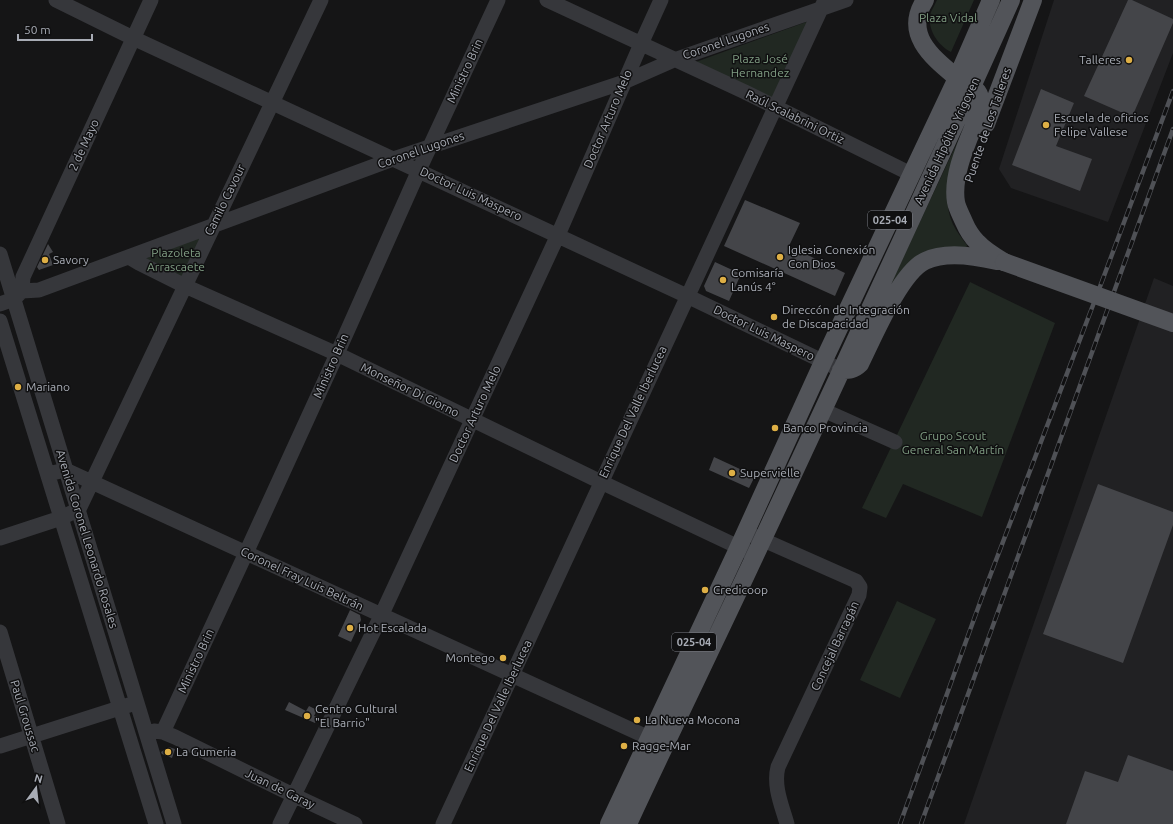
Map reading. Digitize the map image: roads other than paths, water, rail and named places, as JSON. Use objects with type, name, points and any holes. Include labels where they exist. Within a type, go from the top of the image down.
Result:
[{"type":"main road","points":[[925,0],[918,15],[918,32],[926,50],[960,85]]},
{"type":"main road","name":"Avenida Hipólito Yrigoyen","points":[[609,824],[656,741],[759,547],[841,370],[960,85],[991,0]]},
{"type":"main road","name":"Avenida Hipólito Yrigoyen","points":[[628,824],[656,741],[742,539],[823,362],[911,174],[960,85],[1011,0]]},
{"type":"main road","name":"Puente de Los Talleres","points":[[1004,262],[977,242],[968,231],[956,203],[955,191],[961,159],[986,110],[1034,0]]},
{"type":"main road","name":"Puente de Los Talleres","points":[[960,85],[981,99],[986,110],[967,179],[965,195],[968,211],[976,227],[986,239],[996,246],[1010,252],[1173,311]]},
{"type":"main road","name":"Puente de Los Talleres","points":[[841,370],[850,370],[856,368],[860,364],[900,286],[916,267],[925,261],[935,258],[970,255],[1004,262],[1173,323]]},
{"type":"street","name":"Doctor Luis Maspero","points":[[56,0],[133,38],[558,235],[841,370]]},
{"type":"street","name":"2 de Mayo","points":[[18,295],[23,277],[151,0]]},
{"type":"street","name":"Camilo Cavour","points":[[78,510],[321,0]]},
{"type":"street","name":"Ministro Brin","points":[[162,732],[246,553],[419,170],[498,0]]},
{"type":"street","name":"Raúl Scalabrini Ortiz","points":[[547,0],[776,107],[911,174]]},
{"type":"street","name":"Doctor Arturo Melo","points":[[280,824],[381,616],[558,235],[661,0]]},
{"type":"street","name":"Coronel Lugones","points":[[0,304],[18,295],[39,290],[393,159],[624,82],[674,60],[823,4],[846,0]]},
{"type":"street","name":"Enrique Del Valle Iberlucea","points":[[443,824],[823,4]]},
{"type":"street","name":"Avenida Coronel Leonardo Rosales","points":[[0,254],[18,295],[22,324],[65,470],[174,824]]},
{"type":"street","name":"Monseñor Di Giorno","points":[[129,257],[184,286],[337,354],[601,482],[759,547]]},
{"type":"street","points":[[1,327],[22,324]]},
{"type":"street","name":"Avenida Coronel Leonardo Rosales","points":[[1,327],[156,824]]},
{"type":"street","points":[[822,410],[895,442]]},
{"type":"street","name":"Coronel Fray Luis Beltrán","points":[[65,470],[656,741]]},
{"type":"street","points":[[48,474],[65,470]]},
{"type":"street","points":[[0,538],[61,518],[78,510]]},
{"type":"street","name":"Concejal Barragán","points":[[759,547],[856,581],[860,587],[859,594],[778,767],[776,779],[777,790],[786,824]]},
{"type":"street","name":"Paul Groussac","points":[[0,632],[58,824]]},
{"type":"street","points":[[0,746],[137,702]]},
{"type":"street","name":"Juan de Garay","points":[[128,736],[146,731],[162,732],[175,737],[355,824]]},
{"type":"railway","points":[[900,824],[982,597],[1173,91]]},
{"type":"railway","points":[[921,824],[1173,129]]},
{"type":"place","name":"Talleres","points":[[1129,60]]},
{"type":"place","name":"Escuela de oficios Felipe Vallese","points":[[1046,125]]},
{"type":"place","name":"Iglesia Conexión Con Dios","points":[[780,257]]},
{"type":"place","name":"Savory","points":[[45,260]]},
{"type":"place","name":"Comisaría Lanús 4°","points":[[723,280]]},
{"type":"place","name":"Direccón de Integración de Discapacidad","points":[[774,317]]},
{"type":"place","name":"Mariano","points":[[18,387]]},
{"type":"place","name":"Banco Provincia","points":[[775,428]]},
{"type":"place","name":"Supervielle","points":[[732,473]]},
{"type":"place","name":"Credicoop","points":[[705,590]]},
{"type":"place","name":"Hot Escalada","points":[[350,628]]},
{"type":"place","name":"Montego","points":[[503,658]]},
{"type":"place","name":"Centro Cultural \"El Barrio\"","points":[[307,716]]},
{"type":"place","name":"La Nueva Mocona","points":[[637,720]]},
{"type":"place","name":"Ragge-Mar","points":[[624,746]]},
{"type":"place","name":"La Gumeria","points":[[168,752]]},
{"type":"park label","name":"Plaza Vidal","points":[[948,18]]},
{"type":"park label","name":"Plaza José Hernandez","points":[[760,66]]},
{"type":"park label","name":"Plazoleta Arrascaete","points":[[176,260]]},
{"type":"park label","name":"Grupo Scout General San Martín","points":[[953,443]]}]
